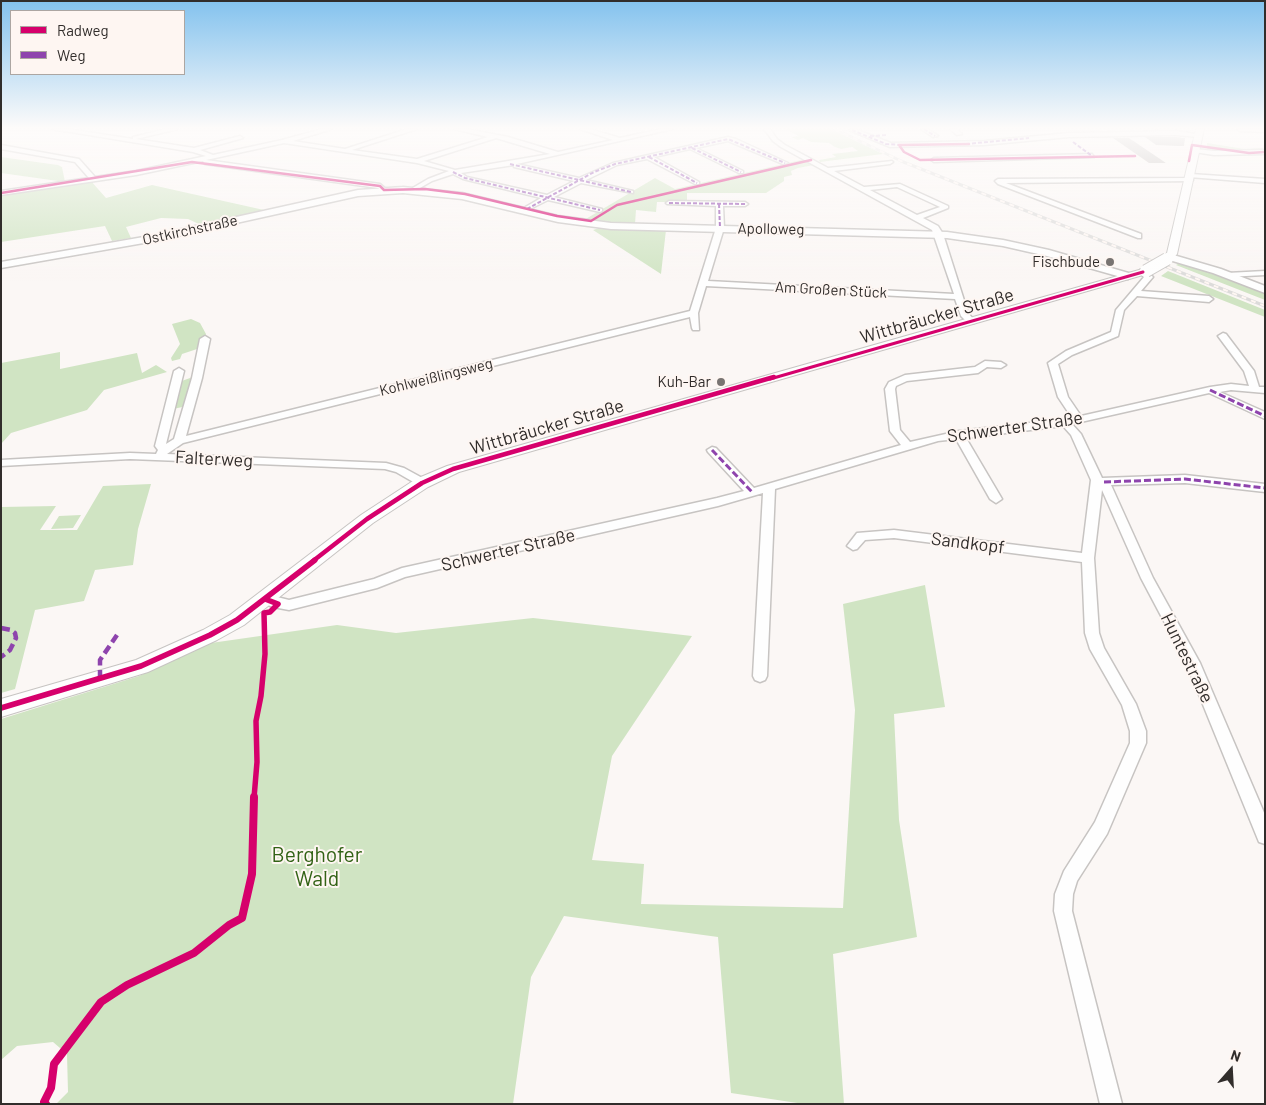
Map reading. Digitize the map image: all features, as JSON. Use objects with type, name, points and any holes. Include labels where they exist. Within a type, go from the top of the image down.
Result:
[{"type":"main road","points":[[1169,258],[1189,181]]},
{"type":"main road","name":"Wittbräucker Straße","points":[[1,708],[141,666],[177,651],[237,620],[360,524],[422,483],[453,469],[1128,276],[1144,271],[1169,258]]},
{"type":"street","points":[[1,193],[90,181]]},
{"type":"street","points":[[337,181],[380,186],[384,190]]},
{"type":"street","name":"Ostkirchstraße","points":[[1,265],[155,238],[358,193],[384,190],[413,190],[429,181]]},
{"type":"street","points":[[475,181],[600,210]]},
{"type":"street","points":[[524,210],[579,181],[631,192]]},
{"type":"street","points":[[693,181],[697,183]]},
{"type":"street","points":[[846,181],[935,228],[939,234],[964,314],[971,321]]},
{"type":"street","points":[[1026,181],[998,181],[1138,236]]},
{"type":"street","points":[[861,189],[898,185],[946,207],[917,218]]},
{"type":"street","name":"Apolloweg","points":[[413,190],[462,196],[558,219],[588,224],[939,234],[1025,248],[1128,276]]},
{"type":"street","points":[[669,203],[745,204]]},
{"type":"street","points":[[696,328],[694,312],[720,228],[719,204]]},
{"type":"street","points":[[1169,258],[1227,275],[1265,290]]},
{"type":"street","points":[[1136,293],[1150,278],[1144,271]]},
{"type":"street","points":[[1227,275],[1265,273]]},
{"type":"street","name":"Am Großen Stück","points":[[703,283],[958,297]]},
{"type":"street","points":[[1136,293],[1208,299]]},
{"type":"street","name":"Huntestraße","points":[[1136,293],[1120,310],[1115,334],[1070,353],[1053,363],[1076,434],[1147,578],[1193,663],[1265,836]]},
{"type":"street","name":"Kohlweißlingsweg","points":[[161,454],[179,442],[694,312]]},
{"type":"street","points":[[1223,336],[1249,371],[1260,390]]},
{"type":"street","points":[[179,442],[197,378],[205,339]]},
{"type":"street","points":[[907,445],[895,431],[890,389],[892,384],[904,378],[978,370],[985,364],[1001,365]]},
{"type":"street","points":[[161,454],[160,446],[179,375],[197,378]]},
{"type":"street","name":"Schwerter Straße","points":[[265,599],[278,604],[290,605],[377,583],[402,573],[718,502],[907,445],[959,434],[1071,421],[1210,390],[1231,388],[1260,390]]},
{"type":"street","points":[[1210,390],[1265,416]]},
{"type":"street","points":[[170,411],[188,409]]},
{"type":"street","points":[[959,434],[996,499]]},
{"type":"street","points":[[712,450],[752,492]]},
{"type":"street","name":"Falterweg","points":[[1,463],[161,454],[386,466],[400,470],[422,483]]},
{"type":"street","points":[[1111,1104],[1064,911],[1064,894],[1070,877],[1101,828],[1138,743],[1138,731],[1129,704],[1097,649],[1092,633],[1088,558],[1100,481],[1185,479],[1265,488]]},
{"type":"street","points":[[760,676],[769,487]]},
{"type":"street","name":"Sandkopf","points":[[853,546],[861,536],[894,534],[1088,558]]},
{"type":"green space","points":[[91,181],[106,198],[152,185],[264,210],[201,225],[188,219],[161,218],[126,227],[131,238],[112,241],[105,226],[1,242],[1,194]]},
{"type":"green space","points":[[651,181],[660,181],[675,189],[712,181],[784,181],[766,193],[687,193],[687,201],[684,202],[657,202],[656,212],[636,210],[635,224],[584,220]]},
{"type":"green space","points":[[599,228],[666,230],[661,274],[593,230]]},
{"type":"green space","points":[[1181,262],[1265,294],[1265,300],[1176,265]]},
{"type":"green space","points":[[1168,271],[1265,310],[1265,317],[1161,276]]},
{"type":"green space","points":[[191,319],[200,323],[206,334],[204,339],[197,349],[182,354],[180,359],[172,361],[171,358],[180,344],[172,324]]},
{"type":"green space","points":[[60,352],[60,369],[137,353],[142,373],[156,365],[167,372],[104,390],[87,410],[11,433],[1,444],[1,363]]},
{"type":"green space","points":[[190,378],[194,380],[187,406],[173,409],[179,382]]},
{"type":"green space","points":[[151,484],[138,529],[133,565],[95,570],[84,601],[35,610],[15,689],[1,693],[1,507],[56,506],[40,530],[77,530],[103,486]]},
{"type":"green space","points":[[81,515],[73,528],[51,529],[59,516]]},
{"type":"green space","name":"Berghofer Wald","points":[[925,585],[945,707],[894,714],[899,820],[917,937],[833,954],[844,1104],[804,1104],[731,1093],[718,937],[564,916],[531,977],[513,1104],[56,1104],[68,1092],[67,1054],[53,1042],[17,1046],[1,1060],[1,719],[139,676],[211,643],[337,625],[396,633],[533,618],[692,636],[612,756],[592,860],[644,864],[641,904],[843,908],[855,710],[843,604]]},
{"type":"railway","points":[[950,181],[1265,306]]},
{"type":"marked path","points":[[476,181],[600,210]]},
{"type":"marked path","points":[[527,209],[578,181]]},
{"type":"marked path","points":[[582,181],[631,192]]},
{"type":"marked path","points":[[693,181],[697,183]]},
{"type":"marked path","points":[[669,203],[745,204]]},
{"type":"marked path","points":[[719,204],[720,228]]},
{"type":"marked path","points":[[1210,390],[1265,416]]},
{"type":"marked path","points":[[712,450],[752,492]]},
{"type":"marked path","points":[[1104,482],[1185,479],[1265,488]]},
{"type":"marked path","points":[[1,628],[11,630],[15,633],[16,638],[10,650],[1,657]]},
{"type":"marked path","points":[[100,679],[100,660],[117,635]]},
{"type":"cycle path","points":[[1,193],[86,181]]},
{"type":"cycle path","points":[[337,181],[380,186],[384,190],[425,189],[465,194],[557,216],[591,221],[617,205],[722,181]]},
{"type":"cycle path","points":[[1,708],[141,666],[210,635],[237,620],[367,519],[422,483],[453,469],[1143,272]]},
{"type":"cycle path","points":[[46,1104],[44,1102],[51,1088],[54,1064],[101,1002],[127,985],[194,953],[229,925],[242,918],[252,874],[252,820],[257,762],[256,721],[261,696],[265,654],[264,613],[270,612],[278,604],[265,599]]},
{"type":"place","name":"Fischbude","points":[[1110,262]]},
{"type":"place","name":"Kuh-Bar","points":[[721,382]]}]
